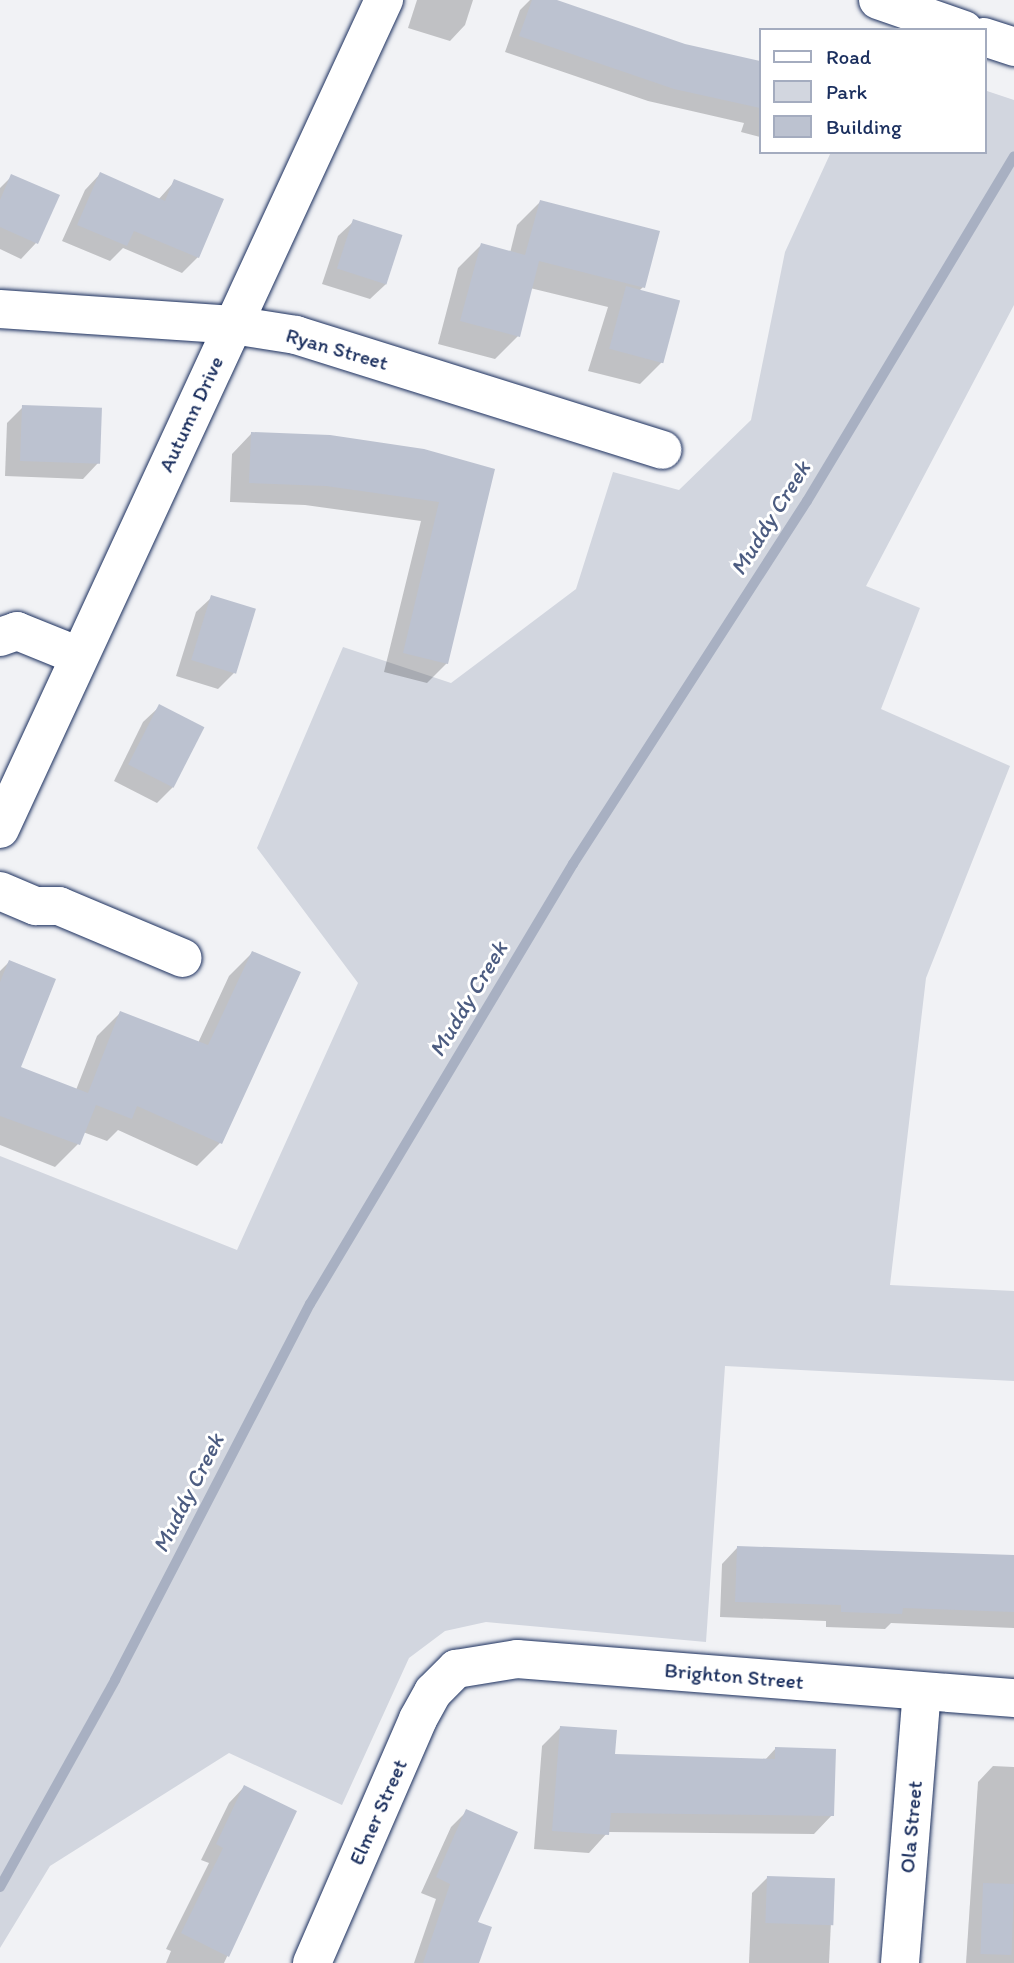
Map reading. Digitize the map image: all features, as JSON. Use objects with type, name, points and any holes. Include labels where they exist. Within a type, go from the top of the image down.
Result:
[{"type":"street","name":"Autumn Drive","points":[[0,830],[384,0]]},
{"type":"street","points":[[878,0],[958,28]]},
{"type":"street","name":"Ryan Street","points":[[0,309],[233,325],[296,335],[662,450]]},
{"type":"street","points":[[0,636],[17,631],[79,656]]},
{"type":"street","points":[[0,891],[36,906],[60,906],[183,958]]},
{"type":"street","name":"Brighton Street","points":[[456,1669],[517,1658],[1014,1698]]},
{"type":"street","name":"Elmer Street","points":[[312,1963],[418,1719],[433,1692],[456,1669]]},
{"type":"street","name":"Ola Street","points":[[900,1963],[922,1692]]},
{"type":"green space","points":[[986,91],[1014,100],[1014,305],[866,586],[920,608],[881,709],[1010,766],[926,978],[890,1285],[1014,1291],[1014,1381],[725,1366],[706,1642],[486,1622],[445,1631],[409,1658],[342,1805],[229,1753],[50,1866],[0,1948],[0,1156],[237,1250],[358,983],[257,848],[343,647],[451,683],[576,589],[613,472],[679,490],[751,420],[785,252],[830,154],[986,154]]},
{"type":"building","points":[[532,0],[557,0],[685,44],[758,61],[758,108],[674,89],[519,36]]},
{"type":"building","points":[[100,172],[165,201],[174,179],[224,199],[199,258],[134,231],[127,246],[77,225]]},
{"type":"building","points":[[11,174],[60,195],[38,244],[0,227],[0,200]]},
{"type":"building","points":[[540,200],[660,231],[645,288],[539,261],[520,337],[460,321],[481,243],[525,255]]},
{"type":"building","points":[[353,219],[402,235],[386,285],[337,268]]},
{"type":"building","points":[[626,286],[680,300],[663,363],[609,349]]},
{"type":"building","points":[[22,405],[102,408],[100,464],[20,461]]},
{"type":"building","points":[[251,432],[330,435],[424,449],[495,469],[448,664],[403,653],[439,502],[326,486],[249,483]]},
{"type":"building","points":[[211,595],[256,609],[236,674],[191,660]]},
{"type":"building","points":[[159,704],[204,727],[174,788],[128,765]]},
{"type":"building","points":[[252,951],[301,972],[222,1144],[137,1106],[132,1119],[96,1105],[80,1145],[0,1116],[0,982],[9,960],[56,979],[21,1067],[88,1093],[120,1011],[208,1045]]},
{"type":"building","points":[[737,1546],[1014,1555],[1014,1612],[903,1608],[902,1614],[841,1612],[841,1605],[735,1602]]},
{"type":"building","points":[[560,1726],[617,1730],[615,1754],[775,1759],[775,1747],[836,1749],[834,1816],[611,1813],[609,1835],[552,1831]]},
{"type":"building","points":[[244,1785],[297,1811],[229,1957],[181,1933],[223,1848],[216,1844]]},
{"type":"building","points":[[466,1809],[518,1832],[478,1922],[492,1927],[479,1963],[423,1963],[450,1884],[436,1877]]},
{"type":"building","points":[[767,1876],[835,1878],[833,1925],[765,1923]]},
{"type":"building","points":[[983,1883],[1014,1884],[1012,1955],[981,1954]]},
{"type":"waterway","name":"Muddy Creek","points":[[0,1887],[115,1680],[310,1304],[573,864],[807,501],[1014,156]]}]
